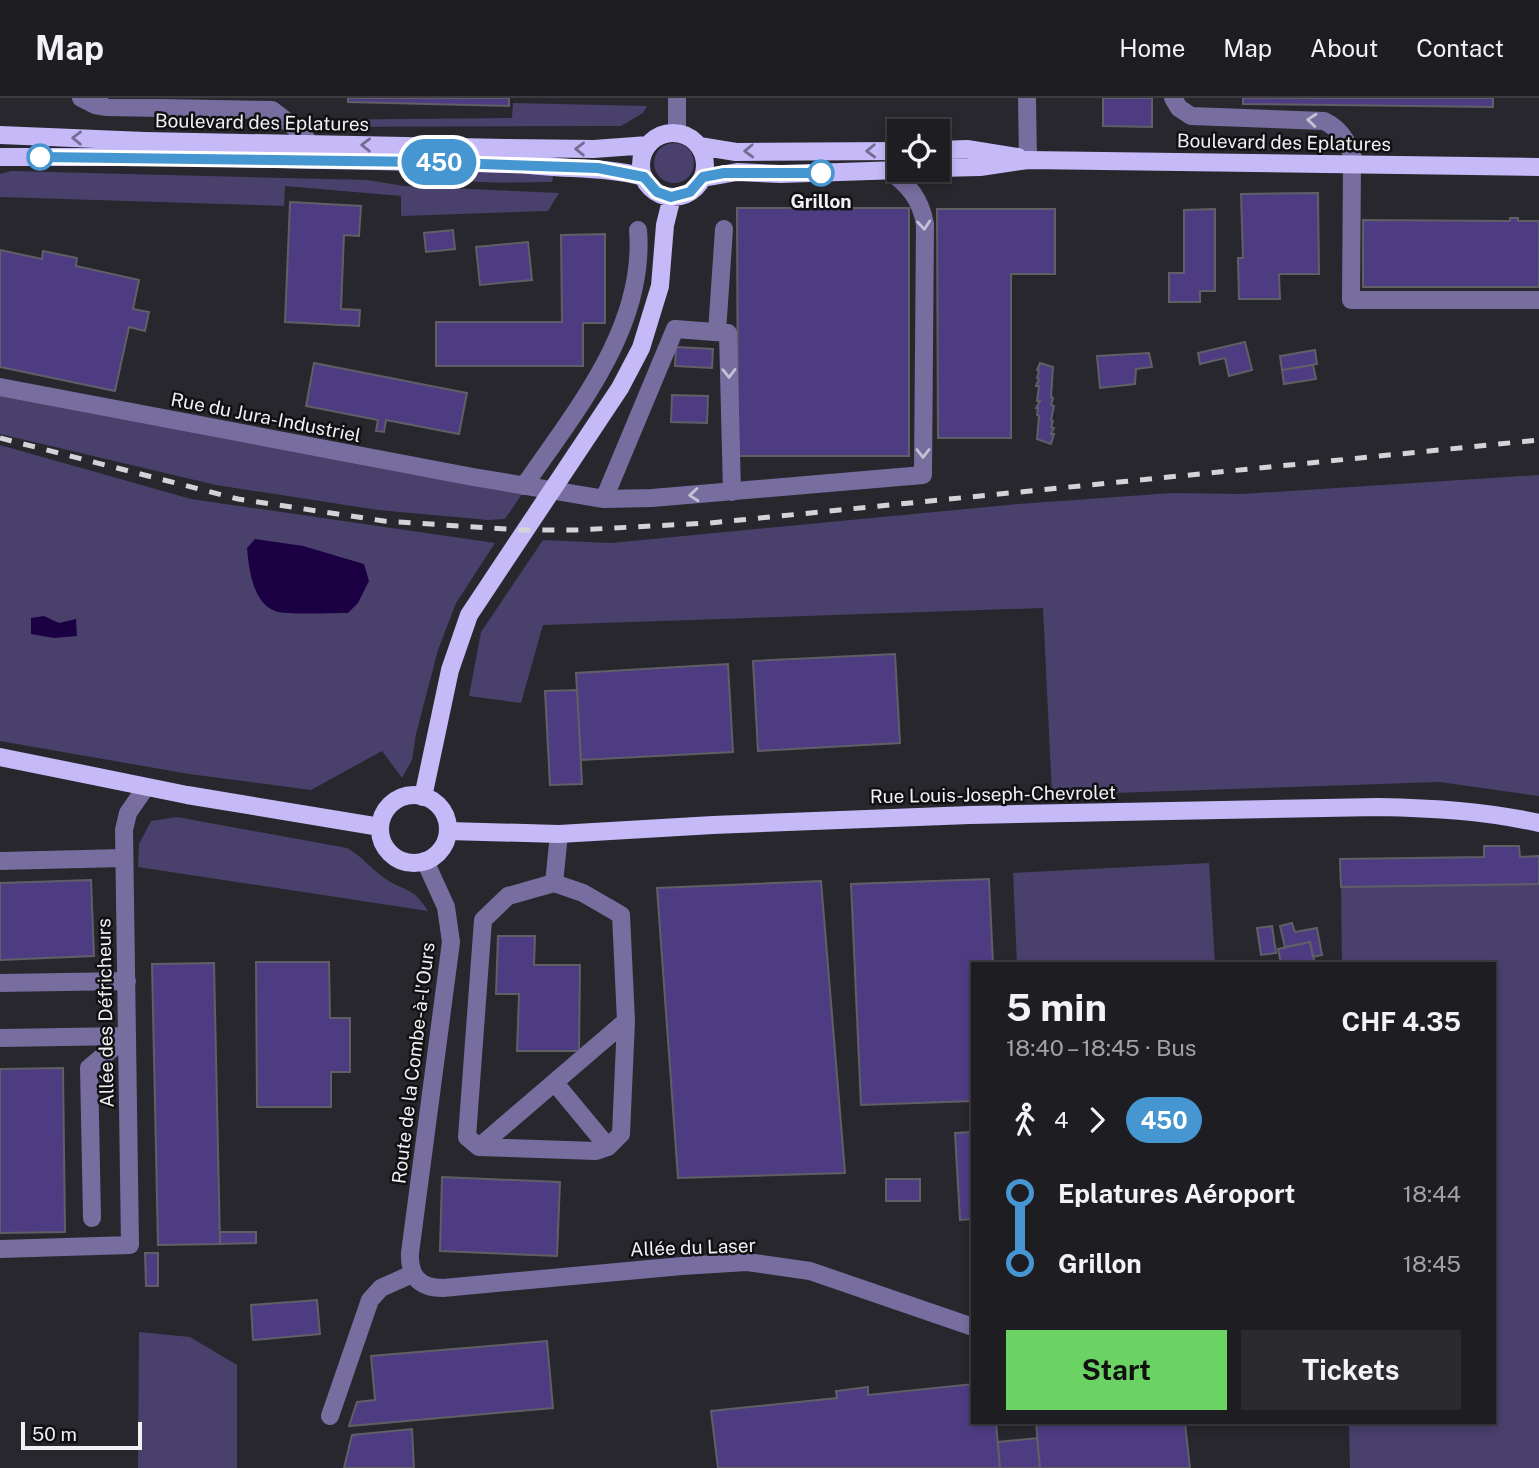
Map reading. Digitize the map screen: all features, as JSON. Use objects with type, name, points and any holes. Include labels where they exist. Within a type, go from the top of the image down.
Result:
[{"type":"main road","points":[[677,133],[689,137],[699,146],[705,164],[703,177],[690,192],[671,197],[657,192],[644,177],[642,157],[649,145],[664,134],[677,133]]},
{"type":"main road","name":"Boulevard des Eplatures","points":[[0,135],[145,141],[594,149],[649,145]]},
{"type":"main road","points":[[699,146],[736,152],[887,151]]},
{"type":"main road","name":"Boulevard des Eplatures","points":[[950,150],[995,152],[1028,160]]},
{"type":"main road","name":"Boulevard des Eplatures","points":[[0,157],[192,157],[523,164],[610,169],[644,177]]},
{"type":"main road","name":"Boulevard des Eplatures","points":[[950,168],[980,167],[1028,160],[1539,167]]},
{"type":"main road","points":[[703,177],[737,172],[781,174],[887,170]]},
{"type":"main road","points":[[423,797],[450,670],[464,626],[475,605],[620,388],[640,348],[662,272],[665,225],[671,197]]},
{"type":"main road","points":[[0,757],[146,787],[380,827]]},
{"type":"main road","points":[[413,795],[423,797],[437,804],[448,824],[443,847],[425,861],[415,863],[397,859],[384,845],[380,827],[387,808],[394,802],[413,795]]},
{"type":"main road","name":"Rue Louis-Joseph-Chevrolet","points":[[448,831],[559,834],[957,815],[1378,807],[1472,811],[1539,823]]},
{"type":"street","points":[[81,98],[107,107],[278,104],[310,144]]},
{"type":"street","points":[[677,98],[677,133]]},
{"type":"street","points":[[1027,98],[1028,160]]},
{"type":"street","points":[[1174,98],[1178,108],[1191,116],[1324,121],[1332,125],[1345,139],[1354,164],[1351,300],[1539,300]]},
{"type":"street","name":"Rue du Jura-Industriel","points":[[0,387],[604,499],[732,492],[923,475],[925,224],[921,205],[904,182]]},
{"type":"street","points":[[717,332],[724,229]]},
{"type":"street","points":[[524,486],[591,388],[610,355],[637,278],[640,252],[638,230]]},
{"type":"street","points":[[604,499],[675,330],[728,333],[732,492]]},
{"type":"street","name":"Allée des Défricheurs","points":[[0,1249],[130,1245],[123,858],[125,818],[146,787]]},
{"type":"street","points":[[554,883],[559,834]]},
{"type":"street","points":[[0,861],[123,858]]},
{"type":"street","name":"Route de la Combe-à-l'Ours","points":[[412,1274],[410,1253],[451,942],[446,907],[425,861]]},
{"type":"street","points":[[554,883],[583,893],[621,915],[626,1021],[621,1134],[608,1147],[596,1151],[569,1151],[479,1147],[467,1137],[483,920],[508,896],[554,883]]},
{"type":"street","points":[[0,983],[127,981]]},
{"type":"street","points":[[479,1147],[626,1021]]},
{"type":"street","points":[[0,1038],[127,1036]]},
{"type":"street","points":[[92,1218],[89,1068],[127,1036]]},
{"type":"street","points":[[555,1083],[608,1147]]},
{"type":"street","name":"Allée du Laser","points":[[412,1274],[423,1285],[443,1288],[747,1262],[810,1271],[971,1326]]},
{"type":"street","points":[[330,1416],[372,1296],[412,1274]]},
{"type":"shaded area","points":[[513,103],[647,106],[643,113],[621,126],[312,127],[303,120],[512,118]]},
{"type":"shaded area","points":[[674,143],[682,144],[688,149],[693,155],[693,171],[688,177],[682,182],[674,183],[666,182],[660,177],[655,171],[654,163],[655,155],[660,149],[666,144]]},
{"type":"shaded area","points":[[395,170],[554,171],[552,182],[512,183],[453,180]]},
{"type":"shaded area","points":[[11,171],[367,180],[404,186],[559,193],[548,211],[401,216],[401,196],[285,186],[284,206],[0,197],[0,174]]},
{"type":"shaded area","points":[[0,393],[522,494],[505,519],[488,520],[378,510],[216,485],[0,434]]},
{"type":"shaded area","points":[[0,445],[191,499],[495,543],[456,603],[438,650],[412,760],[402,778],[382,751],[311,790],[189,774],[0,741]]},
{"type":"shaded area","points":[[1539,475],[1539,796],[1440,782],[1052,795],[1043,608],[543,625],[521,703],[469,696],[481,632],[543,540],[611,543],[1018,504],[1172,493],[1242,494]]},
{"type":"shaded area","points":[[255,539],[303,546],[364,564],[369,581],[358,603],[348,613],[275,611],[261,600],[253,584],[247,548]]},
{"type":"shaded area","points":[[44,616],[59,623],[76,619],[77,636],[54,638],[31,634],[31,618]]},
{"type":"shaded area","points":[[177,817],[347,848],[390,882],[412,893],[428,911],[138,867],[139,844],[151,821]]},
{"type":"shaded area","points":[[1209,863],[1215,962],[1017,962],[1013,873]]},
{"type":"shaded area","points":[[1539,884],[1539,1468],[1350,1468],[1349,1424],[1496,1424],[1496,962],[1342,962],[1341,887]]},
{"type":"shaded area","points":[[139,1332],[190,1337],[237,1365],[237,1468],[138,1468]]},
{"type":"building","points":[[348,98],[509,98],[509,106],[348,102]]},
{"type":"building","points":[[1103,98],[1152,98],[1152,127],[1103,126]]},
{"type":"building","points":[[1243,98],[1493,98],[1493,107],[1243,104]]},
{"type":"building","points":[[1318,193],[1319,274],[1279,274],[1280,299],[1239,299],[1238,258],[1243,258],[1241,194]]},
{"type":"building","points":[[290,202],[361,206],[359,236],[344,235],[341,309],[360,310],[359,326],[285,322]]},
{"type":"building","points":[[737,208],[909,208],[909,456],[738,456]]},
{"type":"building","points":[[937,209],[1055,209],[1055,274],[1011,274],[1011,438],[938,438]]},
{"type":"building","points":[[1215,209],[1215,291],[1200,291],[1200,302],[1169,302],[1169,273],[1184,273],[1184,210]]},
{"type":"building","points":[[1510,218],[1518,218],[1518,221],[1539,221],[1539,287],[1363,287],[1363,220],[1510,221]]},
{"type":"building","points":[[453,230],[455,249],[426,252],[424,233]]},
{"type":"building","points":[[605,234],[605,323],[583,323],[583,366],[436,366],[436,322],[562,322],[561,235]]},
{"type":"building","points":[[528,242],[532,280],[480,285],[476,247]]},
{"type":"building","points":[[0,250],[42,259],[43,251],[77,258],[76,266],[139,280],[133,309],[149,312],[145,331],[129,327],[115,391],[0,367]]},
{"type":"building","points":[[1245,342],[1252,370],[1229,376],[1225,358],[1200,364],[1198,353]]},
{"type":"building","points":[[676,347],[713,349],[712,368],[675,366]]},
{"type":"building","points":[[1315,350],[1317,364],[1282,370],[1280,356]]},
{"type":"building","points":[[1149,353],[1152,367],[1136,369],[1135,384],[1100,388],[1097,356]]},
{"type":"building","points":[[314,363],[467,393],[459,434],[386,420],[384,432],[376,431],[378,420],[306,406]]},
{"type":"building","points":[[1040,363],[1053,367],[1051,405],[1054,406],[1051,427],[1054,428],[1051,434],[1054,434],[1051,444],[1037,439],[1039,416],[1036,408],[1040,401],[1037,401],[1039,386],[1036,386]]},
{"type":"building","points":[[1313,365],[1316,379],[1284,384],[1282,370]]},
{"type":"building","points":[[672,395],[708,396],[707,423],[671,422]]},
{"type":"building","points":[[895,654],[900,743],[758,751],[753,661]]},
{"type":"building","points":[[728,664],[733,752],[581,760],[576,673]]},
{"type":"building","points":[[577,690],[582,784],[550,785],[545,691]]},
{"type":"building","points":[[1484,846],[1519,846],[1520,857],[1539,856],[1539,884],[1341,887],[1340,859],[1484,857]]},
{"type":"building","points":[[989,879],[993,962],[971,962],[971,1101],[861,1105],[851,884]]},
{"type":"building","points":[[91,880],[94,956],[0,960],[0,883]]},
{"type":"building","points":[[821,881],[845,1173],[678,1178],[657,888]]},
{"type":"building","points":[[1292,923],[1295,932],[1317,928],[1322,955],[1313,957],[1310,942],[1285,947],[1280,926]]},
{"type":"building","points":[[1272,926],[1276,953],[1261,955],[1257,928]]},
{"type":"building","points":[[498,936],[535,936],[534,965],[580,965],[579,1051],[517,1051],[519,994],[496,994]]},
{"type":"building","points":[[1310,942],[1315,962],[1281,962],[1278,949]]},
{"type":"building","points":[[256,962],[329,962],[330,1018],[350,1018],[350,1072],[331,1072],[331,1107],[257,1107]]},
{"type":"building","points":[[214,963],[220,1244],[158,1245],[152,964]]},
{"type":"building","points":[[63,1068],[65,1232],[0,1233],[0,1069]]},
{"type":"building","points":[[971,1132],[971,1219],[960,1220],[955,1133]]},
{"type":"building","points":[[442,1177],[560,1182],[557,1256],[440,1251]]},
{"type":"building","points":[[886,1179],[920,1179],[920,1201],[886,1201]]},
{"type":"building","points":[[220,1232],[256,1232],[256,1243],[220,1244]]},
{"type":"building","points":[[145,1253],[158,1253],[158,1286],[146,1286]]},
{"type":"building","points":[[317,1300],[320,1334],[253,1340],[251,1305]]},
{"type":"building","points":[[547,1341],[553,1408],[349,1426],[357,1402],[375,1400],[371,1356]]},
{"type":"building","points":[[971,1384],[971,1424],[996,1424],[1000,1468],[718,1468],[711,1411],[837,1398],[836,1391],[868,1387],[868,1395]]},
{"type":"building","points":[[1036,1424],[1185,1424],[1190,1468],[1040,1468]]},
{"type":"building","points":[[412,1429],[414,1468],[344,1468],[352,1435]]},
{"type":"building","points":[[1037,1438],[1040,1468],[1000,1468],[998,1442]]},
{"type":"railway","points":[[0,438],[238,499],[384,521],[520,530],[710,523],[1539,440]]},
{"type":"bus line","name":"450","points":[[40,157],[179,157],[598,168],[644,177],[657,192],[671,197],[690,192],[703,177],[724,173],[821,173]]},
{"type":"place","name":"Grillon","points":[[821,173]]}]
